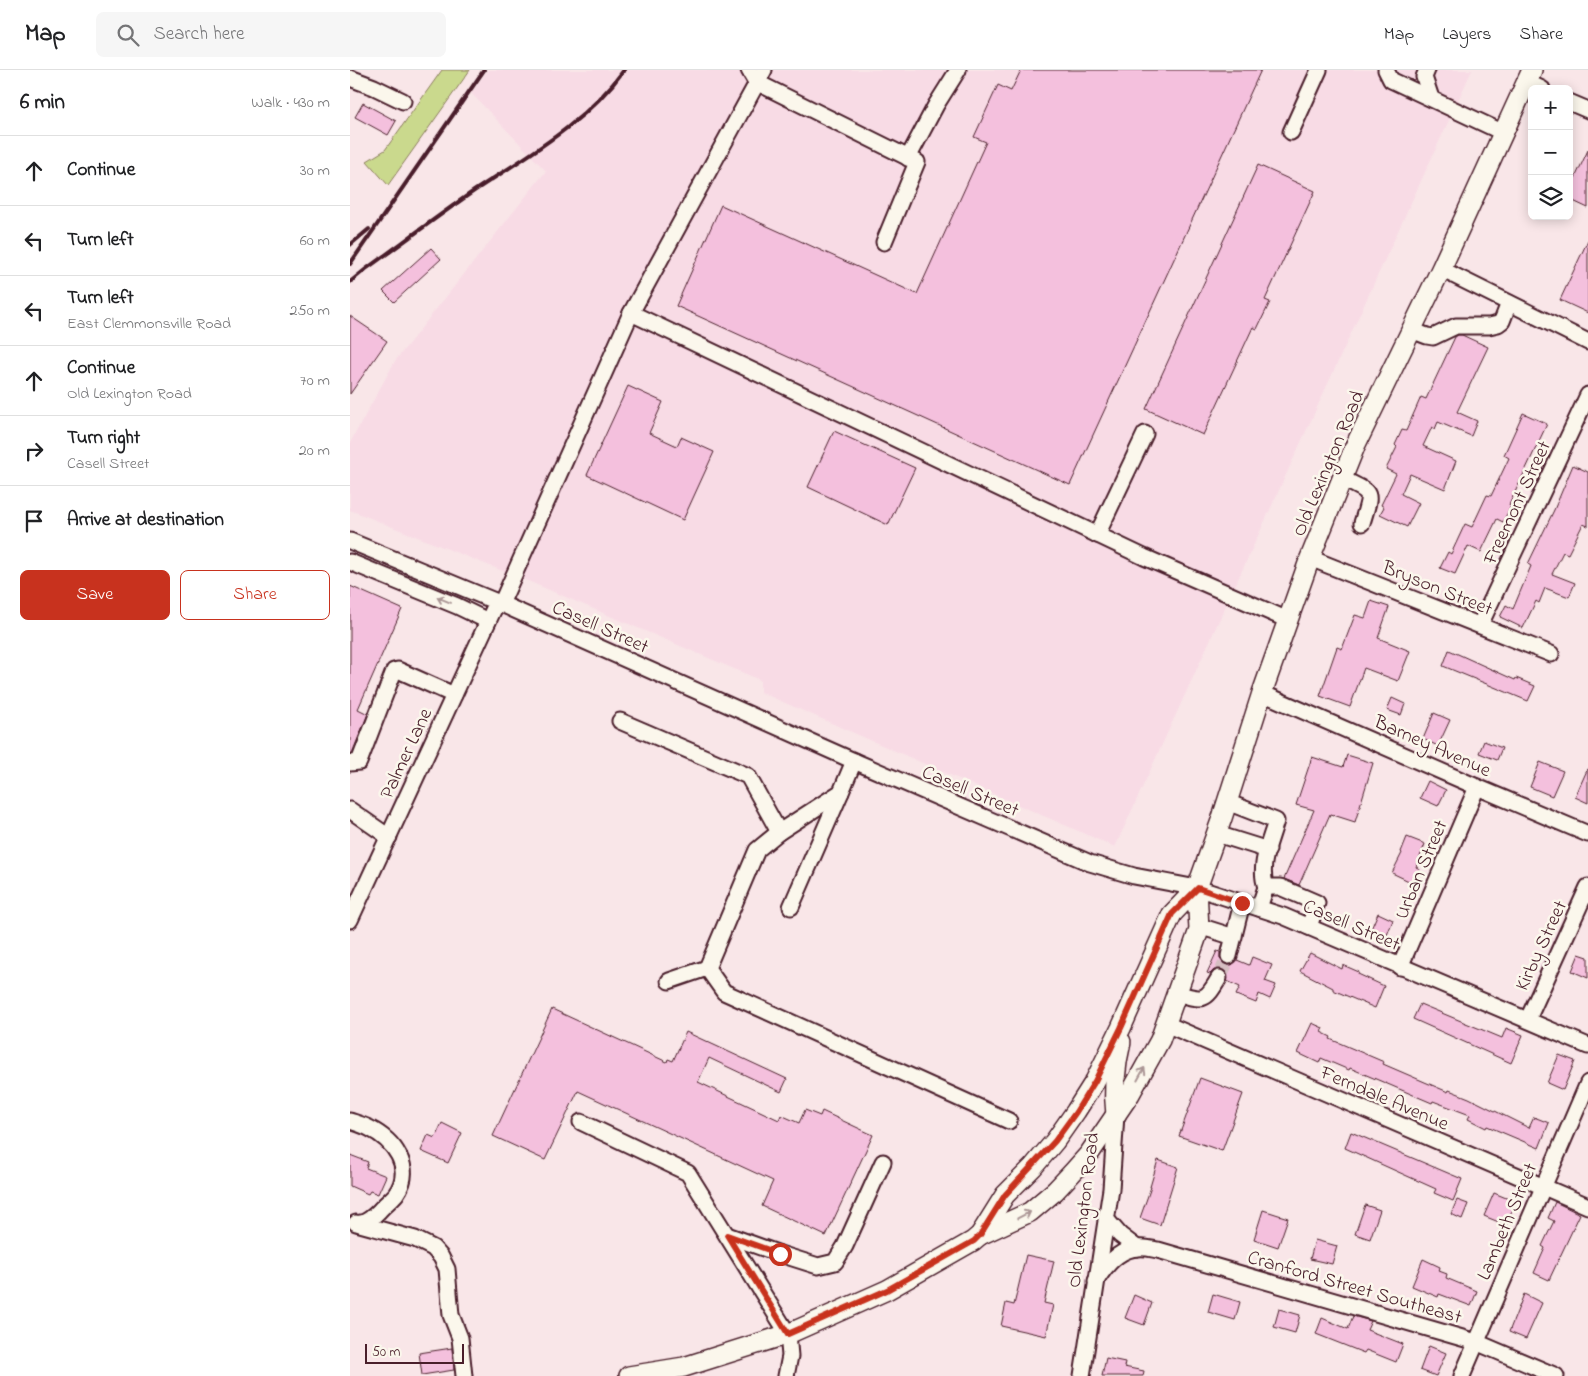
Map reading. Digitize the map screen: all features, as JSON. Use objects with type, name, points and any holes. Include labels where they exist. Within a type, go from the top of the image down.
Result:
[{"type":"main road","name":"Old Lexington Road","points":[[1116,1115],[1160,1040],[1166,1024],[1199,926],[1198,888],[1262,692],[1310,558],[1356,444],[1441,269],[1504,133],[1534,80]]},
{"type":"main road","name":"Old Lexington Road","points":[[1130,1007],[1172,914],[1198,888]]},
{"type":"main road","points":[[980,1235],[1030,1212],[1054,1191],[1089,1154],[1116,1115],[1114,1095],[1118,1057],[1130,1007]]},
{"type":"main road","points":[[629,1376],[684,1367],[788,1334],[887,1290],[974,1241],[980,1235],[1005,1195],[1055,1141],[1076,1112],[1095,1081],[1130,1007]]},
{"type":"street","points":[[908,158],[944,90],[958,70]]},
{"type":"street","points":[[1291,132],[1319,70]]},
{"type":"street","points":[[1386,70],[1391,80],[1504,133]]},
{"type":"street","points":[[1427,70],[1424,77],[1430,98]]},
{"type":"street","points":[[756,74],[917,162],[884,242]]},
{"type":"street","name":"Palmer Lane","points":[[350,920],[488,621],[499,603],[631,312],[756,74]]},
{"type":"street","points":[[350,78],[403,101]]},
{"type":"street","points":[[1573,104],[1588,110]]},
{"type":"street","points":[[1441,269],[1588,342]]},
{"type":"street","points":[[1411,330],[1432,337],[1456,326],[1489,326],[1498,324],[1502,321],[1509,303]]},
{"type":"street","points":[[631,312],[1097,535],[1288,620]]},
{"type":"street","name":"Freemont Street","points":[[1480,625],[1588,396]]},
{"type":"street","points":[[1097,535],[1145,434]]},
{"type":"street","points":[[1342,479],[1369,494],[1370,499],[1362,523]]},
{"type":"street","name":"Casell Street","points":[[350,541],[499,603],[854,761],[1090,863],[1134,876],[1198,888],[1259,908],[1309,927],[1588,1046]]},
{"type":"street","name":"Bryson Street","points":[[1310,558],[1551,654]]},
{"type":"street","points":[[350,562],[457,606],[488,621]]},
{"type":"street","points":[[350,763],[359,762],[394,671],[398,670],[454,695]]},
{"type":"street","name":"Barney Avenue","points":[[1262,692],[1588,834]]},
{"type":"street","points":[[620,722],[748,776],[779,832]]},
{"type":"street","points":[[791,906],[854,761]]},
{"type":"street","name":"Urban Street","points":[[1400,967],[1477,787]]},
{"type":"street","points":[[669,981],[707,968],[757,850],[779,832],[841,792]]},
{"type":"street","points":[[1227,802],[1276,821],[1263,878],[1266,887],[1259,908]]},
{"type":"street","points":[[352,814],[389,837]]},
{"type":"street","points":[[1217,834],[1268,850]]},
{"type":"street","points":[[1266,887],[1280,887],[1317,903],[1309,927]]},
{"type":"street","name":"Kirby Street","points":[[1528,1019],[1588,887]]},
{"type":"street","points":[[1229,956],[1242,903]]},
{"type":"street","points":[[1199,926],[1234,937]]},
{"type":"street","points":[[707,968],[724,992],[1009,1121]]},
{"type":"street","points":[[1177,993],[1196,999],[1202,998],[1210,994],[1219,978]]},
{"type":"street","name":"Ferndale Avenue","points":[[1166,1024],[1588,1206]]},
{"type":"street","name":"Lambeth Street","points":[[1462,1376],[1588,1083]]},
{"type":"street","name":"Old Lexington Road","points":[[1082,1376],[1111,1189],[1116,1115]]},
{"type":"street","points":[[350,1122],[368,1127],[385,1138],[399,1154],[403,1177],[396,1193],[372,1218],[355,1223]]},
{"type":"street","points":[[581,1122],[688,1173],[788,1334],[790,1356],[786,1376]]},
{"type":"street","points":[[727,1235],[818,1266],[835,1262],[845,1246],[883,1162]]},
{"type":"street","name":"Cranford Street Southeast","points":[[1106,1219],[1120,1235],[1138,1248],[1158,1250],[1476,1342],[1556,1376]]},
{"type":"street","points":[[355,1223],[415,1239],[433,1248],[441,1257],[447,1269],[452,1315],[460,1338],[464,1376]]},
{"type":"street","points":[[1096,1281],[1106,1265],[1121,1254],[1138,1248]]},
{"type":"shaded area","points":[[488,70],[1472,70],[1115,847],[760,692],[760,680],[528,581],[350,510],[350,443],[395,361],[546,171],[471,93]]},
{"type":"green space","points":[[442,70],[470,70],[388,185],[367,161],[385,150]]},
{"type":"building","points":[[1021,70],[1261,70],[1070,485],[676,306],[721,205],[917,294],[986,142],[974,137],[998,85],[1011,91]]},
{"type":"building","points":[[363,103],[396,121],[388,135],[355,117]]},
{"type":"building","points":[[1588,150],[1588,208],[1573,201],[1573,177],[1575,178]]},
{"type":"building","points":[[1258,165],[1315,191],[1265,300],[1270,302],[1257,329],[1253,327],[1203,435],[1146,409]]},
{"type":"building","points":[[1588,240],[1588,313],[1560,300]]},
{"type":"building","points":[[431,248],[441,259],[394,302],[383,291]]},
{"type":"building","points":[[350,316],[387,341],[350,394]]},
{"type":"building","points":[[1458,335],[1488,347],[1457,412],[1477,421],[1471,436],[1438,422],[1435,429],[1432,427],[1423,446],[1456,461],[1445,489],[1410,474],[1401,494],[1419,503],[1407,527],[1380,514],[1384,507],[1381,505],[1396,474],[1386,469],[1397,447],[1395,445],[1402,430],[1406,431],[1421,397],[1426,399],[1455,337]]},
{"type":"building","points":[[628,386],[663,402],[649,433],[677,446],[681,437],[714,452],[683,520],[587,475]]},
{"type":"building","points":[[1523,413],[1547,424],[1503,522],[1497,519],[1481,552],[1468,546],[1455,574],[1440,568],[1448,552],[1451,554],[1465,524],[1472,527],[1487,495],[1491,496],[1509,458],[1504,455]]},
{"type":"building","points":[[834,431],[915,468],[888,525],[808,487]]},
{"type":"building","points":[[1573,465],[1588,472],[1588,526],[1583,524],[1568,554],[1563,552],[1552,574],[1575,583],[1569,597],[1545,588],[1539,603],[1536,601],[1523,628],[1500,617],[1506,605],[1513,609],[1531,566],[1528,564]]},
{"type":"building","points":[[350,586],[402,609],[358,709],[368,714],[350,754]]},
{"type":"building","points":[[1371,601],[1389,607],[1378,638],[1410,651],[1398,681],[1364,668],[1350,707],[1320,696],[1337,647],[1342,649],[1355,615],[1365,618]]},
{"type":"building","points":[[1449,650],[1515,680],[1516,678],[1535,686],[1528,701],[1443,666]]},
{"type":"building","points":[[1392,698],[1405,704],[1401,715],[1387,710]]},
{"type":"building","points":[[1434,713],[1450,720],[1438,746],[1423,739]]},
{"type":"building","points":[[1484,741],[1502,748],[1497,760],[1479,753]]},
{"type":"building","points":[[1347,755],[1373,763],[1355,822],[1330,814],[1299,885],[1284,879],[1314,810],[1296,805],[1312,757],[1343,767]]},
{"type":"building","points":[[1540,762],[1563,771],[1552,796],[1530,787]]},
{"type":"building","points":[[1588,768],[1588,803],[1575,797]]},
{"type":"building","points":[[1428,781],[1446,790],[1438,806],[1420,798]]},
{"type":"building","points":[[1407,837],[1425,844],[1416,867],[1420,869],[1413,883],[1392,873],[1402,853]]},
{"type":"building","points":[[1378,913],[1393,920],[1387,935],[1371,929]]},
{"type":"building","points":[[1217,951],[1220,952],[1220,959],[1226,965],[1232,965],[1237,960],[1249,965],[1252,957],[1272,965],[1265,981],[1276,985],[1270,999],[1259,994],[1256,1003],[1236,995],[1240,987],[1227,981],[1227,974],[1224,970],[1219,969],[1214,970],[1210,974],[1207,973]]},
{"type":"building","points":[[1310,953],[1342,969],[1343,965],[1359,972],[1358,974],[1384,986],[1375,1008],[1333,990],[1333,988],[1300,971]]},
{"type":"building","points":[[1579,954],[1588,957],[1588,978],[1572,971]]},
{"type":"building","points":[[1420,1004],[1502,1038],[1506,1028],[1523,1035],[1511,1063],[1413,1019]]},
{"type":"building","points":[[552,1009],[667,1062],[668,1059],[673,1061],[686,1032],[787,1079],[781,1092],[709,1058],[698,1082],[779,1120],[781,1115],[799,1123],[805,1110],[820,1116],[822,1111],[873,1135],[826,1236],[762,1206],[773,1181],[578,1091],[545,1160],[493,1136]]},
{"type":"building","points":[[1312,1023],[1323,1028],[1321,1032],[1331,1037],[1330,1039],[1448,1092],[1449,1090],[1469,1098],[1529,1128],[1534,1117],[1549,1123],[1539,1148],[1487,1126],[1486,1128],[1468,1119],[1470,1115],[1433,1101],[1432,1103],[1350,1068],[1349,1070],[1321,1058],[1319,1063],[1298,1053]]},
{"type":"building","points":[[1559,1055],[1575,1061],[1563,1090],[1547,1083]]},
{"type":"building","points":[[1200,1078],[1243,1094],[1222,1151],[1179,1136]]},
{"type":"building","points":[[442,1123],[462,1133],[448,1163],[421,1151],[428,1135],[435,1138]]},
{"type":"building","points":[[1351,1132],[1462,1179],[1453,1201],[1434,1193],[1436,1189],[1345,1148]]},
{"type":"building","points":[[350,1155],[368,1162],[366,1168],[386,1176],[378,1194],[370,1191],[368,1194],[350,1186]]},
{"type":"building","points":[[1158,1160],[1178,1167],[1160,1225],[1140,1218]]},
{"type":"building","points":[[1494,1193],[1516,1202],[1506,1225],[1484,1216]]},
{"type":"building","points":[[1457,1200],[1468,1204],[1462,1219],[1451,1214]]},
{"type":"building","points":[[1555,1202],[1580,1214],[1549,1280],[1534,1273],[1545,1248],[1542,1246],[1554,1221],[1548,1218]]},
{"type":"building","points":[[1365,1205],[1380,1210],[1370,1239],[1355,1234]]},
{"type":"building","points":[[1263,1210],[1288,1218],[1278,1247],[1254,1239]]},
{"type":"building","points":[[1315,1240],[1337,1246],[1332,1264],[1310,1259]]},
{"type":"building","points":[[1026,1255],[1054,1261],[1044,1303],[1053,1305],[1046,1336],[1001,1326],[1006,1303],[1014,1305]]},
{"type":"building","points":[[1423,1259],[1440,1267],[1439,1271],[1447,1274],[1446,1278],[1477,1291],[1471,1306],[1439,1294],[1438,1297],[1412,1286]]},
{"type":"building","points":[[1213,1294],[1240,1302],[1235,1320],[1208,1312]]},
{"type":"building","points":[[1524,1294],[1542,1303],[1526,1339],[1509,1332]]},
{"type":"building","points":[[1134,1295],[1152,1303],[1144,1325],[1125,1318]]},
{"type":"building","points":[[1279,1309],[1300,1315],[1295,1333],[1274,1327]]},
{"type":"building","points":[[1353,1316],[1371,1321],[1367,1330],[1403,1344],[1396,1362],[1366,1350],[1364,1353],[1316,1334],[1322,1318],[1348,1329]]},
{"type":"building","points":[[1429,1346],[1446,1353],[1436,1376],[1420,1370]]},
{"type":"building","points":[[452,1348],[454,1370],[422,1375],[419,1353]]},
{"type":"building","points":[[1106,1358],[1125,1362],[1124,1367],[1144,1371],[1143,1376],[1102,1376]]},
{"type":"tunnel","points":[[1219,978],[1229,956]]},
{"type":"railway","points":[[350,264],[484,70]]},
{"type":"railway","points":[[350,282],[460,200],[574,123],[609,89],[624,70]]},
{"type":"railway","points":[[350,245],[369,229]]},
{"type":"route","points":[[780,1254],[727,1235],[788,1334],[887,1290],[974,1241],[980,1235],[1005,1195],[1033,1167],[1055,1141],[1095,1081],[1146,974],[1172,914],[1198,888],[1242,903]]}]
